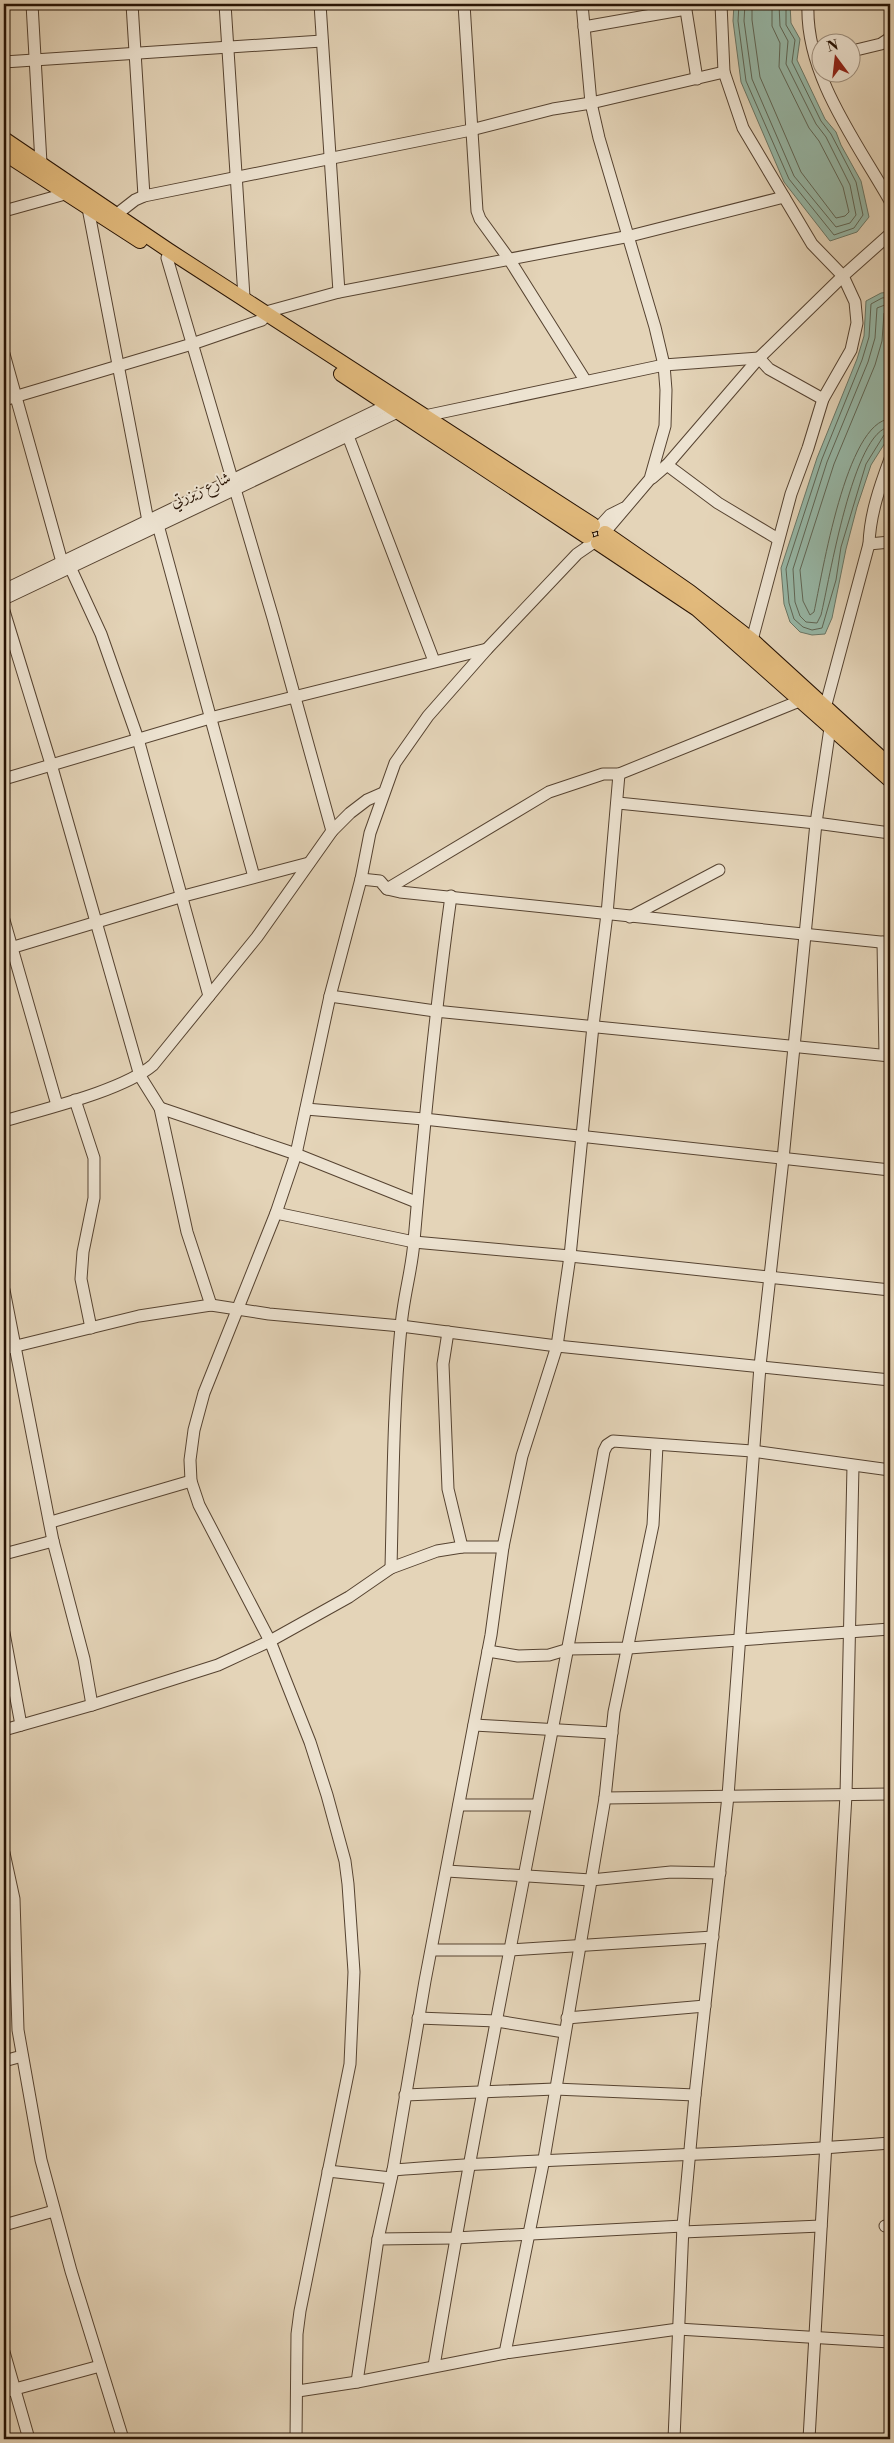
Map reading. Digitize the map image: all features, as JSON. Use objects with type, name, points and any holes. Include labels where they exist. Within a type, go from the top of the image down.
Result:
[{"type":"main road","points":[[4,139],[168,250],[244,297],[264,316]]},
{"type":"main road","points":[[4,153],[167,258],[264,316],[596,534],[690,592],[752,640],[890,766]]},
{"type":"main road","points":[[596,534],[697,609],[802,700],[830,728],[890,780]]},
{"type":"street","points":[[32,4],[37,59],[41,163]]},
{"type":"street","points":[[132,4],[144,196]]},
{"type":"street","points":[[225,4],[244,297]]},
{"type":"street","points":[[320,4],[339,292]]},
{"type":"street","points":[[464,4],[476,210],[585,380]]},
{"type":"street","points":[[582,4],[591,103],[599,138],[630,236],[664,365],[665,426],[650,480]]},
{"type":"street","points":[[721,4],[724,72],[743,128],[812,244],[844,276],[855,302],[857,323],[851,350],[822,399],[808,448],[790,494],[752,640]]},
{"type":"street","points":[[808,4],[810,40],[812,44]]},
{"type":"street","points":[[584,27],[686,6],[697,79]]},
{"type":"street","points":[[862,49],[881,44],[890,38]]},
{"type":"street","points":[[4,62],[322,41]]},
{"type":"street","points":[[117,214],[135,200],[144,196],[236,179],[470,130],[553,109],[591,103],[724,72]]},
{"type":"street","points":[[824,82],[890,201]]},
{"type":"street","points":[[4,211],[65,194]]},
{"type":"street","points":[[4,400],[192,344],[264,316],[339,292],[630,236],[784,197]]},
{"type":"street","points":[[88,208],[117,367],[153,523],[254,877]]},
{"type":"street","points":[[296,2439],[297,2348],[300,2311],[350,2064],[353,2040],[354,1972],[349,1892],[345,1860],[310,1742],[270,1641],[199,1505],[191,1481],[190,1460],[198,1408],[276,1213],[296,1154],[330,996],[361,879],[370,832],[395,763],[408,741],[487,649],[576,554],[666,465],[759,358],[890,234]]},
{"type":"street","points":[[167,258],[295,696],[332,832]]},
{"type":"street","points":[[4,354],[15,397],[67,566],[96,620],[138,739],[180,897],[209,996]]},
{"type":"street","points":[[405,410],[664,365],[759,358],[770,368],[822,399]]},
{"type":"street","name":"شارع زيزرتي","points":[[233,486],[405,410]]},
{"type":"street","name":"شارع زيزرتي","points":[[4,599],[153,523],[405,410]]},
{"type":"street","points":[[348,436],[434,661]]},
{"type":"street","points":[[825,708],[869,544],[869,531],[877,496],[890,459]]},
{"type":"street","points":[[666,465],[718,503],[778,540]]},
{"type":"street","points":[[869,544],[890,542]]},
{"type":"street","name":"شارع زيزرتي","points":[[4,590],[67,566]]},
{"type":"street","points":[[4,611],[51,764],[140,1076],[160,1108],[187,1232],[212,1305]]},
{"type":"street","points":[[4,779],[210,718],[487,649]]},
{"type":"street","points":[[387,889],[548,792],[603,774],[619,774],[802,700]]},
{"type":"street","points":[[674,2439],[683,2229],[689,2153],[728,1796],[752,1451],[795,1047],[804,934],[816,823],[830,728]]},
{"type":"street","points":[[357,2382],[378,2239],[392,2174],[418,2018],[488,1651],[503,1547],[522,1456],[557,1346],[570,1256],[593,1026],[607,914],[619,774]]},
{"type":"street","points":[[4,1121],[75,1100],[140,1076],[166,1052],[257,937],[332,832],[350,813],[367,800],[383,793]]},
{"type":"street","points":[[618,803],[816,823],[890,833]]},
{"type":"street","points":[[8,949],[180,897],[309,864]]},
{"type":"street","points":[[630,917],[719,870]]},
{"type":"street","points":[[330,996],[435,1011],[888,1056],[886,943],[630,917],[387,889],[380,881],[361,879]]},
{"type":"street","points":[[391,1568],[394,1434],[401,1326],[414,1242],[416,1202],[435,1011],[451,896]]},
{"type":"street","points":[[4,920],[8,949],[57,1105]]},
{"type":"street","points":[[75,1100],[94,1158],[94,1198],[83,1252],[81,1279],[91,1328]]},
{"type":"street","points":[[160,1108],[296,1154],[416,1202]]},
{"type":"street","points":[[306,1109],[424,1119],[890,1170]]},
{"type":"street","points":[[276,1213],[414,1242],[570,1256],[770,1279],[890,1290]]},
{"type":"street","points":[[4,1290],[51,1522],[53,1541],[84,1659],[92,1705]]},
{"type":"street","points":[[4,1349],[139,1316],[212,1305],[269,1314],[401,1326],[557,1346],[890,1380]]},
{"type":"street","points":[[448,1332],[444,1364],[448,1489],[462,1547]]},
{"type":"street","points":[[434,2366],[469,2163],[537,1805],[569,1649],[604,1451],[607,1445],[614,1441],[752,1451],[890,1470]]},
{"type":"street","points":[[505,2353],[531,2234],[544,2159],[604,1798],[614,1712],[629,1648],[653,1525],[657,1444]]},
{"type":"street","points":[[809,2439],[846,1795],[853,1466]]},
{"type":"street","points":[[51,1522],[191,1481]]},
{"type":"street","points":[[4,1554],[53,1541]]},
{"type":"street","points":[[4,1730],[92,1705],[218,1664],[270,1641],[349,1597],[391,1568],[437,1551],[462,1547],[503,1547]]},
{"type":"street","points":[[488,1651],[518,1656],[533,1656],[549,1655],[569,1649],[629,1648],[890,1629]]},
{"type":"street","points":[[4,1633],[21,1726]]},
{"type":"street","points":[[474,1725],[612,1733]]},
{"type":"street","points":[[604,1798],[890,1794]]},
{"type":"street","points":[[459,1805],[537,1805]]},
{"type":"street","points":[[4,1853],[18,2030],[41,2160],[54,2211],[123,2439]]},
{"type":"street","points":[[447,1871],[591,1880],[670,1872],[720,1874]]},
{"type":"street","points":[[432,1950],[510,1950],[714,1937]]},
{"type":"street","points":[[567,2018],[705,2006]]},
{"type":"street","points":[[418,2018],[496,2022],[564,2032]]},
{"type":"street","points":[[4,2060],[22,2056]]},
{"type":"street","points":[[405,2095],[555,2089],[694,2095]]},
{"type":"street","points":[[328,2171],[392,2174],[469,2163],[825,2148],[890,2143]]},
{"type":"street","points":[[4,2224],[54,2211]]},
{"type":"street","points":[[378,2239],[821,2226]]},
{"type":"street","points":[[298,2391],[357,2382],[505,2353],[678,2329],[890,2342]]},
{"type":"street","points":[[4,2352],[9,2391],[29,2439]]},
{"type":"street","points":[[9,2391],[100,2366]]},
{"type":"water","points":[[734,4],[790,4],[791,23],[800,39],[797,60],[825,119],[836,132],[861,181],[869,217],[857,232],[830,241],[784,182],[741,82],[733,21]]},
{"type":"water","points":[[890,292],[890,435],[871,465],[857,507],[846,549],[832,618],[825,634],[812,635],[800,632],[790,622],[784,604],[781,568],[817,458],[857,359],[864,336],[866,301],[881,293]]}]
